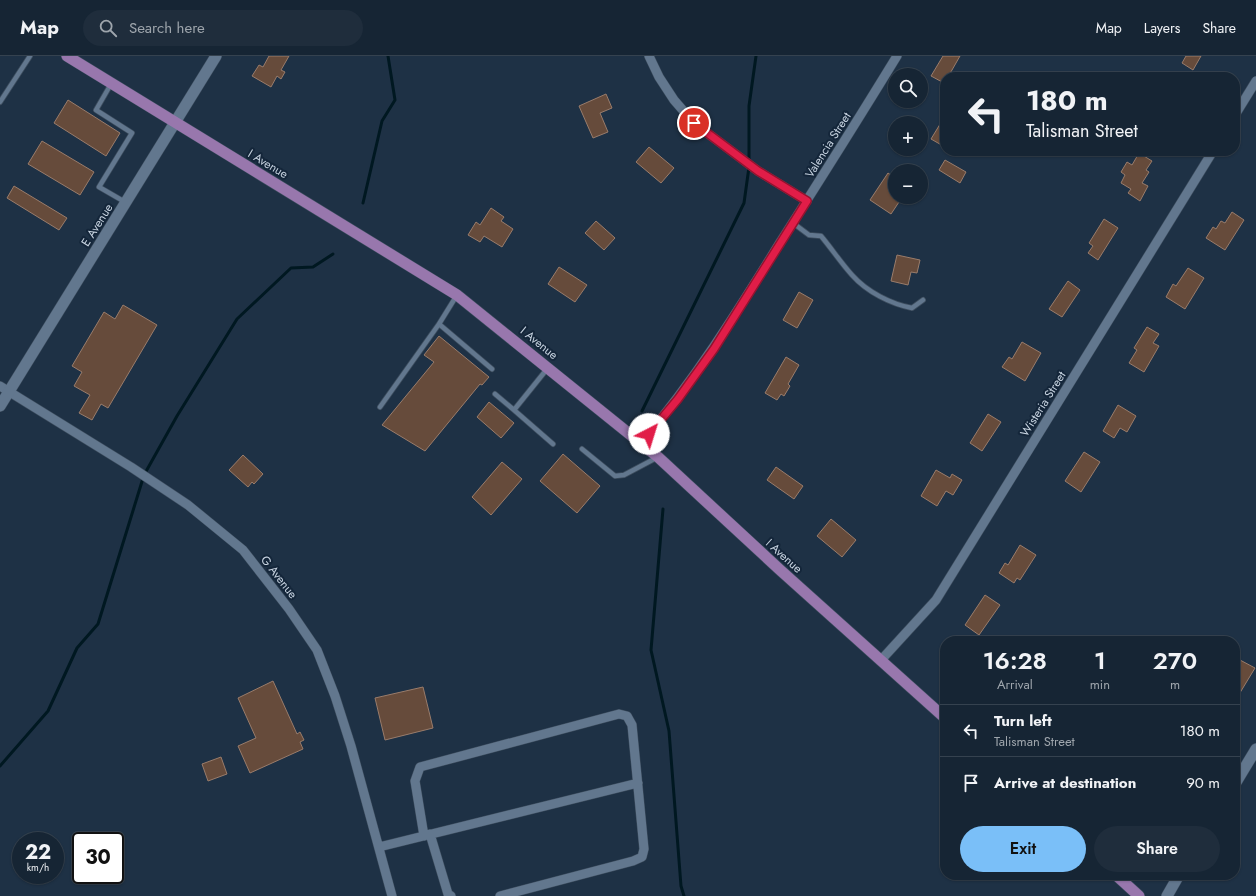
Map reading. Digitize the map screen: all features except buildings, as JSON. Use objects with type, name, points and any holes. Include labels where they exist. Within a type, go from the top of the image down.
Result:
[{"type":"main road","name":"I Avenue","points":[[67,56],[457,295],[658,457],[779,569],[882,659],[940,713]]},
{"type":"main road","points":[[1121,880],[1139,896]]},
{"type":"street","name":"E Avenue","points":[[0,406],[5,388],[126,203],[216,56]]},
{"type":"street","points":[[649,56],[659,77],[694,123],[758,171],[807,201]]},
{"type":"street","name":"Valencia Street","points":[[641,443],[678,399],[714,349],[897,56]]},
{"type":"street","points":[[1240,107],[1256,81]]},
{"type":"street","name":"Wisteria Street","points":[[882,659],[936,600],[1210,156]]},
{"type":"street","name":"G Avenue","points":[[5,388],[131,467],[188,505],[243,550],[289,609],[317,650],[335,696],[351,746],[392,896]]},
{"type":"street","points":[[451,896],[448,894],[427,835],[415,781],[420,767],[619,714],[628,716],[632,725],[638,783],[644,849],[642,856],[633,861],[500,896]]},
{"type":"street","points":[[1240,776],[1256,749]]},
{"type":"street","points":[[379,847],[638,783]]},
{"type":"street","points":[[1167,896],[1177,880]]},
{"type":"lane","points":[[0,102],[30,56]]},
{"type":"lane","points":[[112,84],[96,110],[132,133],[99,187],[126,203]]},
{"type":"lane","points":[[793,223],[809,235],[820,236],[852,276],[865,287],[896,305],[912,308],[923,300]]},
{"type":"lane","points":[[380,406],[439,324],[457,295]]},
{"type":"lane","points":[[439,324],[492,369]]},
{"type":"lane","points":[[514,410],[548,367]]},
{"type":"lane","points":[[496,394],[553,444]]},
{"type":"lane","points":[[582,449],[615,476],[629,473],[658,457]]},
{"type":"waterway","points":[[363,203],[382,121],[395,100],[388,56]]},
{"type":"waterway","points":[[749,161],[749,106],[756,56]]},
{"type":"waterway","points":[[642,411],[744,203],[749,167]]},
{"type":"waterway","points":[[0,766],[48,711],[77,648],[98,624],[144,475],[177,416],[237,319],[291,268],[313,267],[333,254]]},
{"type":"waterway","points":[[663,509],[651,650],[669,731],[681,886],[684,896]]},
{"type":"route","points":[[649,434],[678,399],[714,349],[807,201],[758,171],[714,140],[694,123]]}]
